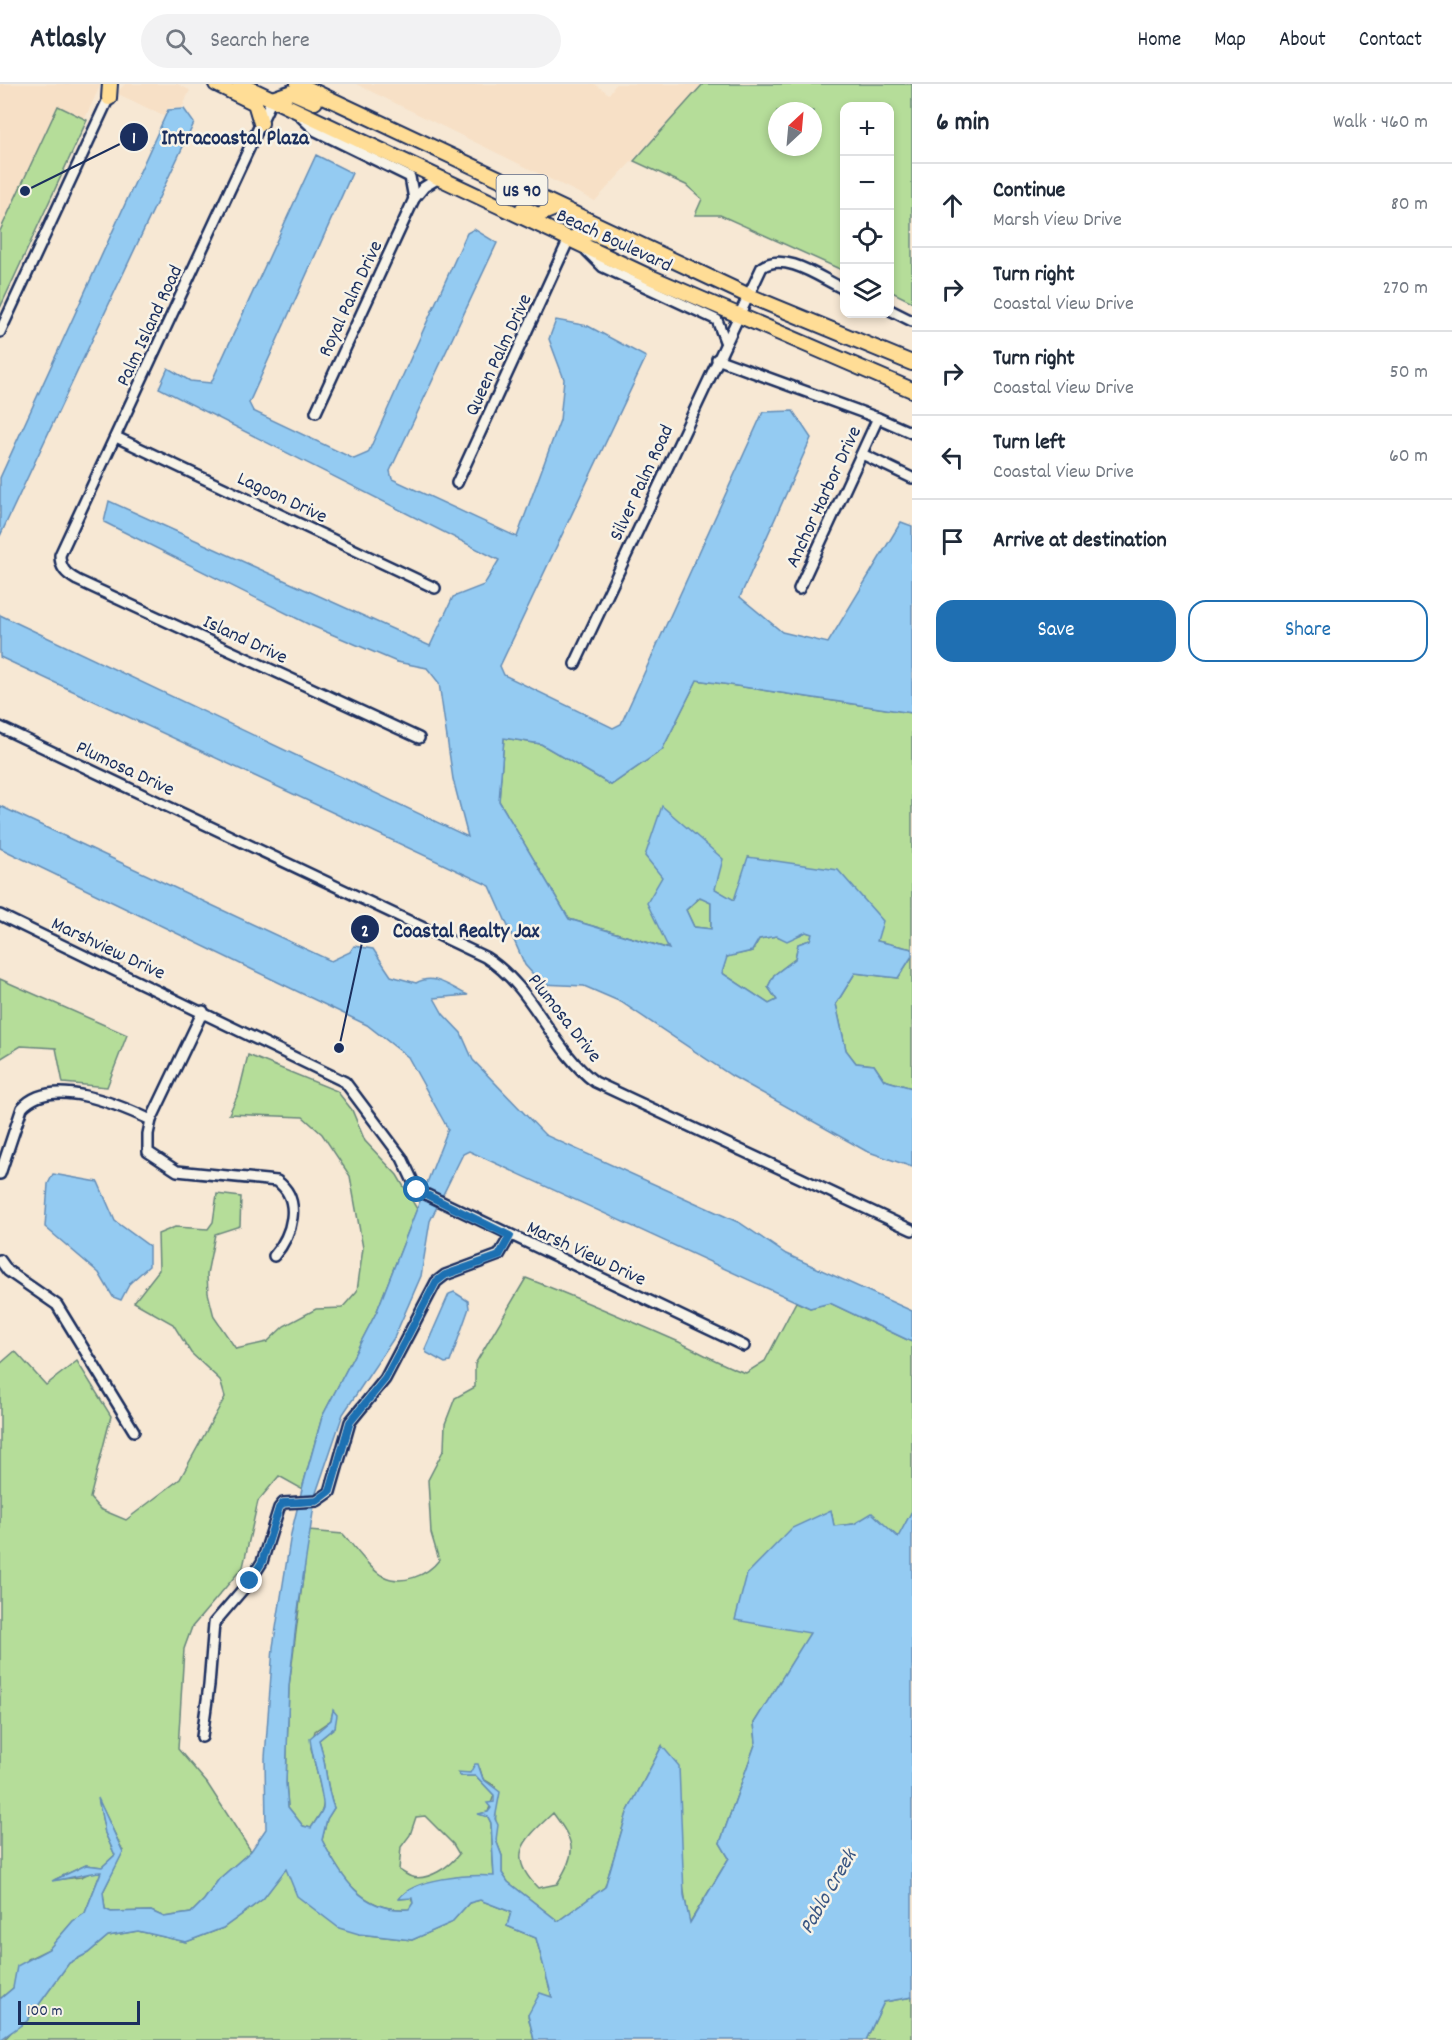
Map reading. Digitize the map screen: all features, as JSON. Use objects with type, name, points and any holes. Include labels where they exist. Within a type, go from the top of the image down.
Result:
[{"type":"highway","points":[[216,84],[255,103],[261,123]]},
{"type":"highway","name":"Beach Boulevard","points":[[240,84],[737,316],[912,390]]},
{"type":"highway","name":"US 90","points":[[298,84],[747,295],[912,363]]},
{"type":"highway","points":[[272,99],[292,92],[383,134],[405,134]]},
{"type":"highway","points":[[445,181],[477,186],[538,215],[558,207]]},
{"type":"highway","points":[[575,242],[591,233],[684,274],[709,277]]},
{"type":"street","points":[[0,332],[115,84]]},
{"type":"street","name":"Palm Island Road","points":[[61,567],[60,555],[272,99]]},
{"type":"street","points":[[292,109],[316,131],[410,177],[414,199]]},
{"type":"street","name":"Royal Palm Drive","points":[[316,412],[414,199],[424,187],[445,181]]},
{"type":"street","points":[[575,242],[603,267],[717,320],[722,326],[725,343]]},
{"type":"street","name":"Queen Palm Drive","points":[[457,483],[575,242]]},
{"type":"street","name":"Silver Palm Road","points":[[575,664],[755,276],[770,261],[788,262],[840,287]]},
{"type":"street","points":[[894,312],[912,321]]},
{"type":"street","points":[[717,359],[878,418],[912,433]]},
{"type":"street","name":"Anchor Harbor Drive","points":[[799,589],[878,418]]},
{"type":"street","name":"Lagoon Drive","points":[[116,437],[435,588]]},
{"type":"street","points":[[862,454],[912,477]]},
{"type":"street","name":"Island Drive","points":[[61,567],[77,580],[419,738]]},
{"type":"street","name":"Plumosa Drive","points":[[0,727],[485,957],[505,971],[523,990],[577,1065],[595,1082],[912,1230]]},
{"type":"street","name":"Marshview Drive","points":[[0,915],[203,1011]]},
{"type":"street","points":[[203,1011],[151,1120],[148,1152],[166,1166],[193,1174],[277,1181],[286,1188],[292,1201],[291,1225],[284,1244],[274,1256]]},
{"type":"street","name":"Marsh View Drive","points":[[203,1011],[345,1082],[402,1158],[417,1190],[744,1346]]},
{"type":"street","points":[[0,1174],[22,1108],[28,1101],[48,1093],[105,1099],[151,1120]]},
{"type":"street","points":[[202,1737],[209,1685],[213,1623],[250,1581],[262,1562],[279,1508],[283,1503],[317,1501],[330,1491],[350,1422],[385,1379],[436,1282],[445,1275],[499,1256],[510,1236]]},
{"type":"street","points":[[0,1260],[8,1271],[57,1305],[134,1431]]},
{"type":"street","points":[[0,1280],[8,1271]]},
{"type":"shaded area","points":[[0,84],[101,84],[0,299]]},
{"type":"shaded area","points":[[125,84],[177,84],[190,90],[182,108],[168,108],[164,116],[116,93]]},
{"type":"shaded area","points":[[356,84],[595,84],[609,94],[616,84],[703,84],[595,201]]},
{"type":"green space","points":[[703,84],[912,84],[912,302],[894,293],[894,102],[840,102],[840,269],[720,215],[695,215],[702,199],[686,185],[634,161]]},
{"type":"green space","points":[[58,106],[87,120],[0,308],[0,231]]},
{"type":"green space","points":[[697,680],[912,713],[912,949],[877,941],[749,857],[735,901],[715,889],[662,877],[670,949],[569,919],[499,801],[504,738],[541,744],[611,785],[662,750]]},
{"type":"green space","points":[[701,897],[711,902],[711,929],[694,927],[686,910]]},
{"type":"green space","points":[[806,932],[813,934],[810,940],[798,944],[795,959],[774,975],[768,987],[777,1000],[769,1004],[722,973],[726,957],[752,951],[759,939],[777,936],[787,940]]},
{"type":"green space","points":[[912,956],[912,1088],[884,1080],[874,1065],[856,1063],[846,1050],[836,1004],[855,973],[898,978]]},
{"type":"green space","points":[[0,979],[127,1035],[107,1087],[63,1083],[56,1048],[21,1046],[0,1059]]},
{"type":"green space","points":[[248,1055],[337,1091],[352,1110],[365,1141],[397,1175],[417,1209],[377,1311],[322,1417],[302,1489],[279,1476],[258,1501],[243,1567],[192,1627],[184,1649],[178,1749],[207,1783],[251,1851],[219,1879],[191,1913],[164,1917],[151,1911],[111,1912],[105,1909],[103,1892],[123,1851],[99,1801],[105,1833],[115,1855],[102,1867],[86,1865],[54,1880],[81,1877],[94,1871],[101,1872],[85,1913],[73,1921],[49,1949],[28,1959],[13,1988],[0,1999],[0,1364],[15,1351],[46,1385],[77,1361],[111,1416],[90,1498],[100,1509],[126,1520],[180,1479],[225,1397],[220,1380],[191,1353],[173,1324],[134,1302],[159,1270],[158,1234],[175,1227],[208,1229],[213,1222],[217,1194],[241,1197],[240,1226],[215,1234],[207,1274],[208,1293],[214,1317],[236,1349],[267,1342],[284,1326],[316,1309],[342,1308],[357,1291],[363,1248],[350,1176],[322,1134],[303,1117],[229,1114],[239,1092]]},
{"type":"green space","points":[[526,1278],[679,1342],[746,1373],[765,1361],[796,1302],[810,1308],[830,1303],[912,1342],[912,1511],[898,1538],[854,1524],[834,1526],[831,1511],[811,1632],[754,1723],[756,1742],[720,1843],[729,1858],[689,1924],[662,1746],[627,1813],[605,1887],[558,1921],[508,1882],[502,1873],[502,1856],[496,1840],[495,1786],[483,1779],[480,1769],[470,1773],[458,1773],[461,1776],[476,1776],[494,1795],[488,1812],[480,1814],[488,1817],[491,1823],[494,1877],[458,1877],[429,1882],[406,1892],[400,1899],[411,1898],[413,1903],[410,1909],[393,1909],[366,1899],[355,1890],[337,1867],[322,1840],[327,1819],[334,1808],[319,1740],[335,1727],[333,1711],[331,1720],[315,1731],[311,1748],[324,1802],[322,1811],[311,1828],[303,1826],[288,1807],[286,1783],[289,1686],[309,1531],[343,1534],[373,1569],[390,1579],[414,1577],[428,1570],[439,1560],[431,1533],[428,1480],[444,1449],[445,1424],[455,1398],[475,1387],[475,1364]],"holes":[[[553,1813],[570,1840],[571,1855],[557,1884],[538,1888],[522,1866],[521,1856],[527,1839]],[[425,1816],[453,1844],[459,1854],[432,1875],[412,1877],[399,1870],[401,1847],[410,1835],[416,1817]]]},
{"type":"green space","points":[[286,1868],[359,1934],[412,1940],[451,1923],[469,1903],[480,1900],[511,1912],[507,1926],[536,1938],[552,1997],[528,2015],[534,2040],[4,2040],[14,2029],[27,2021],[69,1963],[88,1953],[108,1936],[138,1931],[186,1942],[223,1928],[263,1899]]},
{"type":"green space","points":[[912,1997],[912,2040],[866,2040],[884,2002]]},
{"type":"water","points":[[184,109],[194,123],[0,536],[0,478],[168,110]]},
{"type":"water","points":[[316,155],[352,173],[249,403],[253,411],[354,459],[368,453],[467,233],[474,229],[497,243],[390,471],[392,479],[517,537],[560,420],[564,379],[549,339],[556,320],[588,326],[646,357],[500,666],[504,675],[613,728],[621,724],[763,412],[793,411],[811,438],[740,597],[782,632],[828,643],[901,522],[912,526],[912,713],[697,680],[662,750],[611,785],[541,744],[504,738],[499,801],[569,919],[669,949],[647,903],[662,877],[645,856],[662,806],[723,859],[715,889],[734,900],[748,857],[838,870],[883,921],[877,941],[912,949],[912,956],[898,978],[855,973],[836,1004],[846,1050],[856,1063],[874,1065],[884,1080],[912,1088],[912,1167],[866,1151],[732,1076],[621,1002],[584,986],[542,984],[525,965],[490,886],[0,657],[0,615],[468,837],[453,779],[439,683],[427,668],[397,662],[310,625],[104,522],[109,501],[430,646],[453,597],[484,585],[499,560],[159,388],[168,368],[190,381],[211,383]],"holes":[[[700,897],[711,902],[711,929],[694,927],[686,910]],[[806,932],[812,934],[810,940],[798,944],[795,959],[774,975],[768,987],[777,1000],[769,1004],[722,973],[727,957],[752,951],[759,939],[777,936],[787,941]]]},
{"type":"water","name":"Pablo Creek","points":[[0,806],[331,961],[350,952],[354,946],[373,949],[391,976],[416,983],[423,980],[436,980],[468,995],[434,998],[443,1014],[461,1033],[473,1060],[545,1135],[740,1223],[786,1254],[912,1311],[912,1342],[830,1303],[810,1308],[469,1151],[463,1154],[430,1221],[421,1276],[394,1338],[343,1414],[316,1493],[289,1686],[286,1783],[288,1807],[303,1826],[311,1828],[323,1808],[310,1738],[331,1720],[333,1710],[337,1715],[335,1727],[319,1740],[334,1808],[327,1819],[322,1840],[345,1879],[366,1899],[393,1909],[409,1909],[413,1903],[412,1898],[399,1899],[416,1886],[457,1877],[494,1876],[491,1823],[488,1817],[478,1814],[488,1812],[491,1808],[487,1803],[494,1802],[494,1795],[476,1776],[460,1776],[458,1772],[470,1773],[475,1764],[478,1764],[483,1779],[500,1792],[495,1819],[498,1825],[496,1840],[502,1856],[502,1873],[508,1882],[558,1921],[605,1887],[627,1813],[662,1746],[679,1766],[684,1895],[690,1923],[729,1858],[720,1843],[756,1742],[754,1723],[810,1633],[735,1620],[747,1574],[792,1528],[831,1510],[834,1526],[854,1524],[872,1513],[898,1537],[912,1511],[912,1997],[884,2002],[866,2040],[534,2040],[528,2015],[540,1993],[552,1997],[536,1938],[507,1926],[511,1912],[480,1900],[469,1903],[451,1923],[412,1940],[359,1934],[339,1928],[297,1896],[286,1869],[263,1899],[223,1928],[186,1942],[138,1931],[108,1936],[88,1953],[69,1963],[27,2021],[0,2040],[0,1999],[13,1988],[17,1966],[49,1949],[73,1921],[85,1913],[101,1872],[52,1881],[86,1865],[102,1867],[115,1855],[105,1833],[98,1798],[123,1852],[103,1892],[105,1909],[111,1912],[151,1911],[164,1917],[191,1913],[219,1879],[251,1851],[266,1829],[265,1758],[273,1647],[291,1534],[302,1489],[322,1417],[377,1311],[448,1129],[408,1057],[367,1025],[0,848]]},
{"type":"water","points":[[53,1174],[98,1182],[115,1221],[149,1246],[149,1266],[130,1283],[121,1300],[113,1297],[99,1273],[45,1227],[48,1184]]},
{"type":"water","points":[[454,1292],[468,1301],[469,1308],[450,1362],[445,1363],[427,1353],[425,1349],[449,1294]]},
{"type":"place","name":"Intracoastal Plaza","points":[[25,191]]},
{"type":"place","name":"Coastal Realty Jax","points":[[339,1048]]},
{"type":"route","points":[[250,1581],[262,1562],[276,1516],[283,1503],[317,1501],[330,1491],[338,1471],[340,1455],[350,1422],[385,1379],[409,1338],[428,1294],[436,1282],[445,1275],[499,1256],[510,1236],[417,1190]]}]
